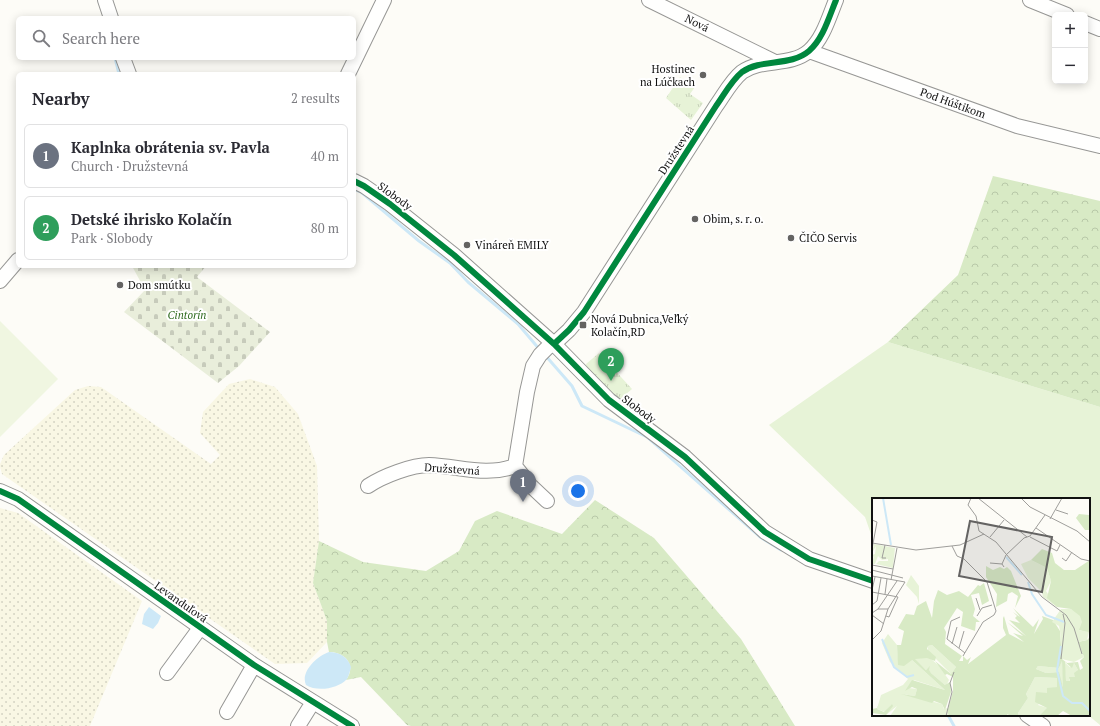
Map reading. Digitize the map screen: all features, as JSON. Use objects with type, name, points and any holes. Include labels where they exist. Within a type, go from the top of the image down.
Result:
[{"type":"street","points":[[105,0],[110,16]]},
{"type":"street","points":[[356,58],[384,0]]},
{"type":"street","name":"Nová","points":[[649,0],[775,62]]},
{"type":"street","name":"Družstevná","points":[[368,486],[381,478],[418,466],[429,465],[490,472],[505,470],[515,466],[527,392],[533,366],[548,348],[569,330],[584,312],[716,106],[737,77],[746,70],[758,65],[800,57],[809,51],[816,44],[822,34],[836,0]]},
{"type":"street","points":[[1030,0],[1060,12]]},
{"type":"street","points":[[1088,23],[1100,29]]},
{"type":"street","points":[[745,47],[746,70]]},
{"type":"street","name":"Pod Húštikom","points":[[809,51],[1017,126],[1100,146]]},
{"type":"street","points":[[124,60],[128,72]]},
{"type":"street","points":[[349,72],[355,60]]},
{"type":"street","name":"Slobody","points":[[356,182],[390,204],[454,255],[548,348],[610,400],[685,457],[765,532],[809,559],[872,581]]},
{"type":"street","points":[[0,281],[16,262]]},
{"type":"street","points":[[515,466],[530,485],[547,501]]},
{"type":"street","name":"Levanduľová","points":[[0,491],[18,499],[254,665],[352,726]]},
{"type":"street","name":"Levanduľová","points":[[167,673],[200,628]]},
{"type":"street","points":[[227,712],[254,665]]},
{"type":"street","points":[[298,726],[313,702]]},
{"type":"street","points":[[1028,716],[1043,726]]},
{"type":"shaded area","points":[[250,379],[275,387],[298,414],[317,466],[319,541],[313,583],[327,621],[327,642],[307,663],[275,664],[2,474],[0,467],[4,455],[75,390],[88,386],[101,387],[211,464],[220,455],[200,433],[203,412],[229,384]]},
{"type":"shaded area","points":[[0,508],[18,513],[142,601],[90,726],[0,726]]},
{"type":"green space","points":[[680,77],[695,87],[690,94],[703,103],[691,120],[666,98]]},
{"type":"green space","points":[[993,176],[1100,201],[1100,407],[888,342],[958,275]]},
{"type":"green space","name":"Cintorín","points":[[133,268],[204,268],[197,277],[270,332],[239,366],[218,383],[124,312],[145,290]]},
{"type":"green space","points":[[0,321],[58,379],[0,437]]},
{"type":"green space","points":[[888,342],[1100,407],[1100,725],[1089,716],[1090,498],[872,498],[872,537],[865,517],[769,425]]},
{"type":"green space","points":[[599,353],[632,389],[618,401],[587,370],[586,364]]},
{"type":"green space","points":[[595,500],[654,538],[741,639],[795,726],[411,726],[407,725],[361,677],[346,680],[349,674],[350,665],[348,660],[340,654],[329,652],[327,642],[327,621],[313,583],[319,541],[363,562],[426,571],[459,551],[475,521],[497,511],[562,534]]},
{"type":"water","points":[[149,607],[161,616],[153,629],[142,624],[144,614]]},
{"type":"water","points":[[329,652],[340,654],[350,663],[351,667],[347,679],[333,687],[321,689],[306,685],[305,675],[307,670],[315,661]]},
{"type":"waterway","points":[[116,60],[118,72]]},
{"type":"waterway","points":[[356,190],[361,192],[419,241],[450,263],[468,282],[518,324],[540,350]]},
{"type":"waterway","points":[[545,355],[572,386],[582,406],[647,437],[760,537],[781,550]]},
{"type":"waterway","points":[[949,716],[954,726]]},
{"type":"cycle path","points":[[554,344],[569,330],[584,312],[734,80],[742,72],[750,68],[758,65],[793,59],[809,51],[822,34],[836,0]]},
{"type":"cycle path","points":[[356,182],[390,204],[454,255],[554,344],[609,400],[685,457],[765,532],[809,559],[872,581]]},
{"type":"cycle path","points":[[0,491],[18,499],[254,665],[352,726]]},
{"type":"place","name":"Hostinec na Lúčkach","points":[[703,75]]},
{"type":"place","name":"Obim, s. r. o.","points":[[695,219]]},
{"type":"place","name":"ČIČO Servis","points":[[791,238]]},
{"type":"place","name":"Vináreň EMILY","points":[[467,245]]},
{"type":"place","name":"Dom smútku","points":[[120,285]]},
{"type":"place","name":"Nová Dubnica,Veľký Kolačín,RD","points":[[583,325]]},
{"type":"place","name":"Detské ihrisko Kolačín","points":[[611,381]]},
{"type":"place","name":"Kaplnka obrátenia sv. Pavla","points":[[523,502]]}]
